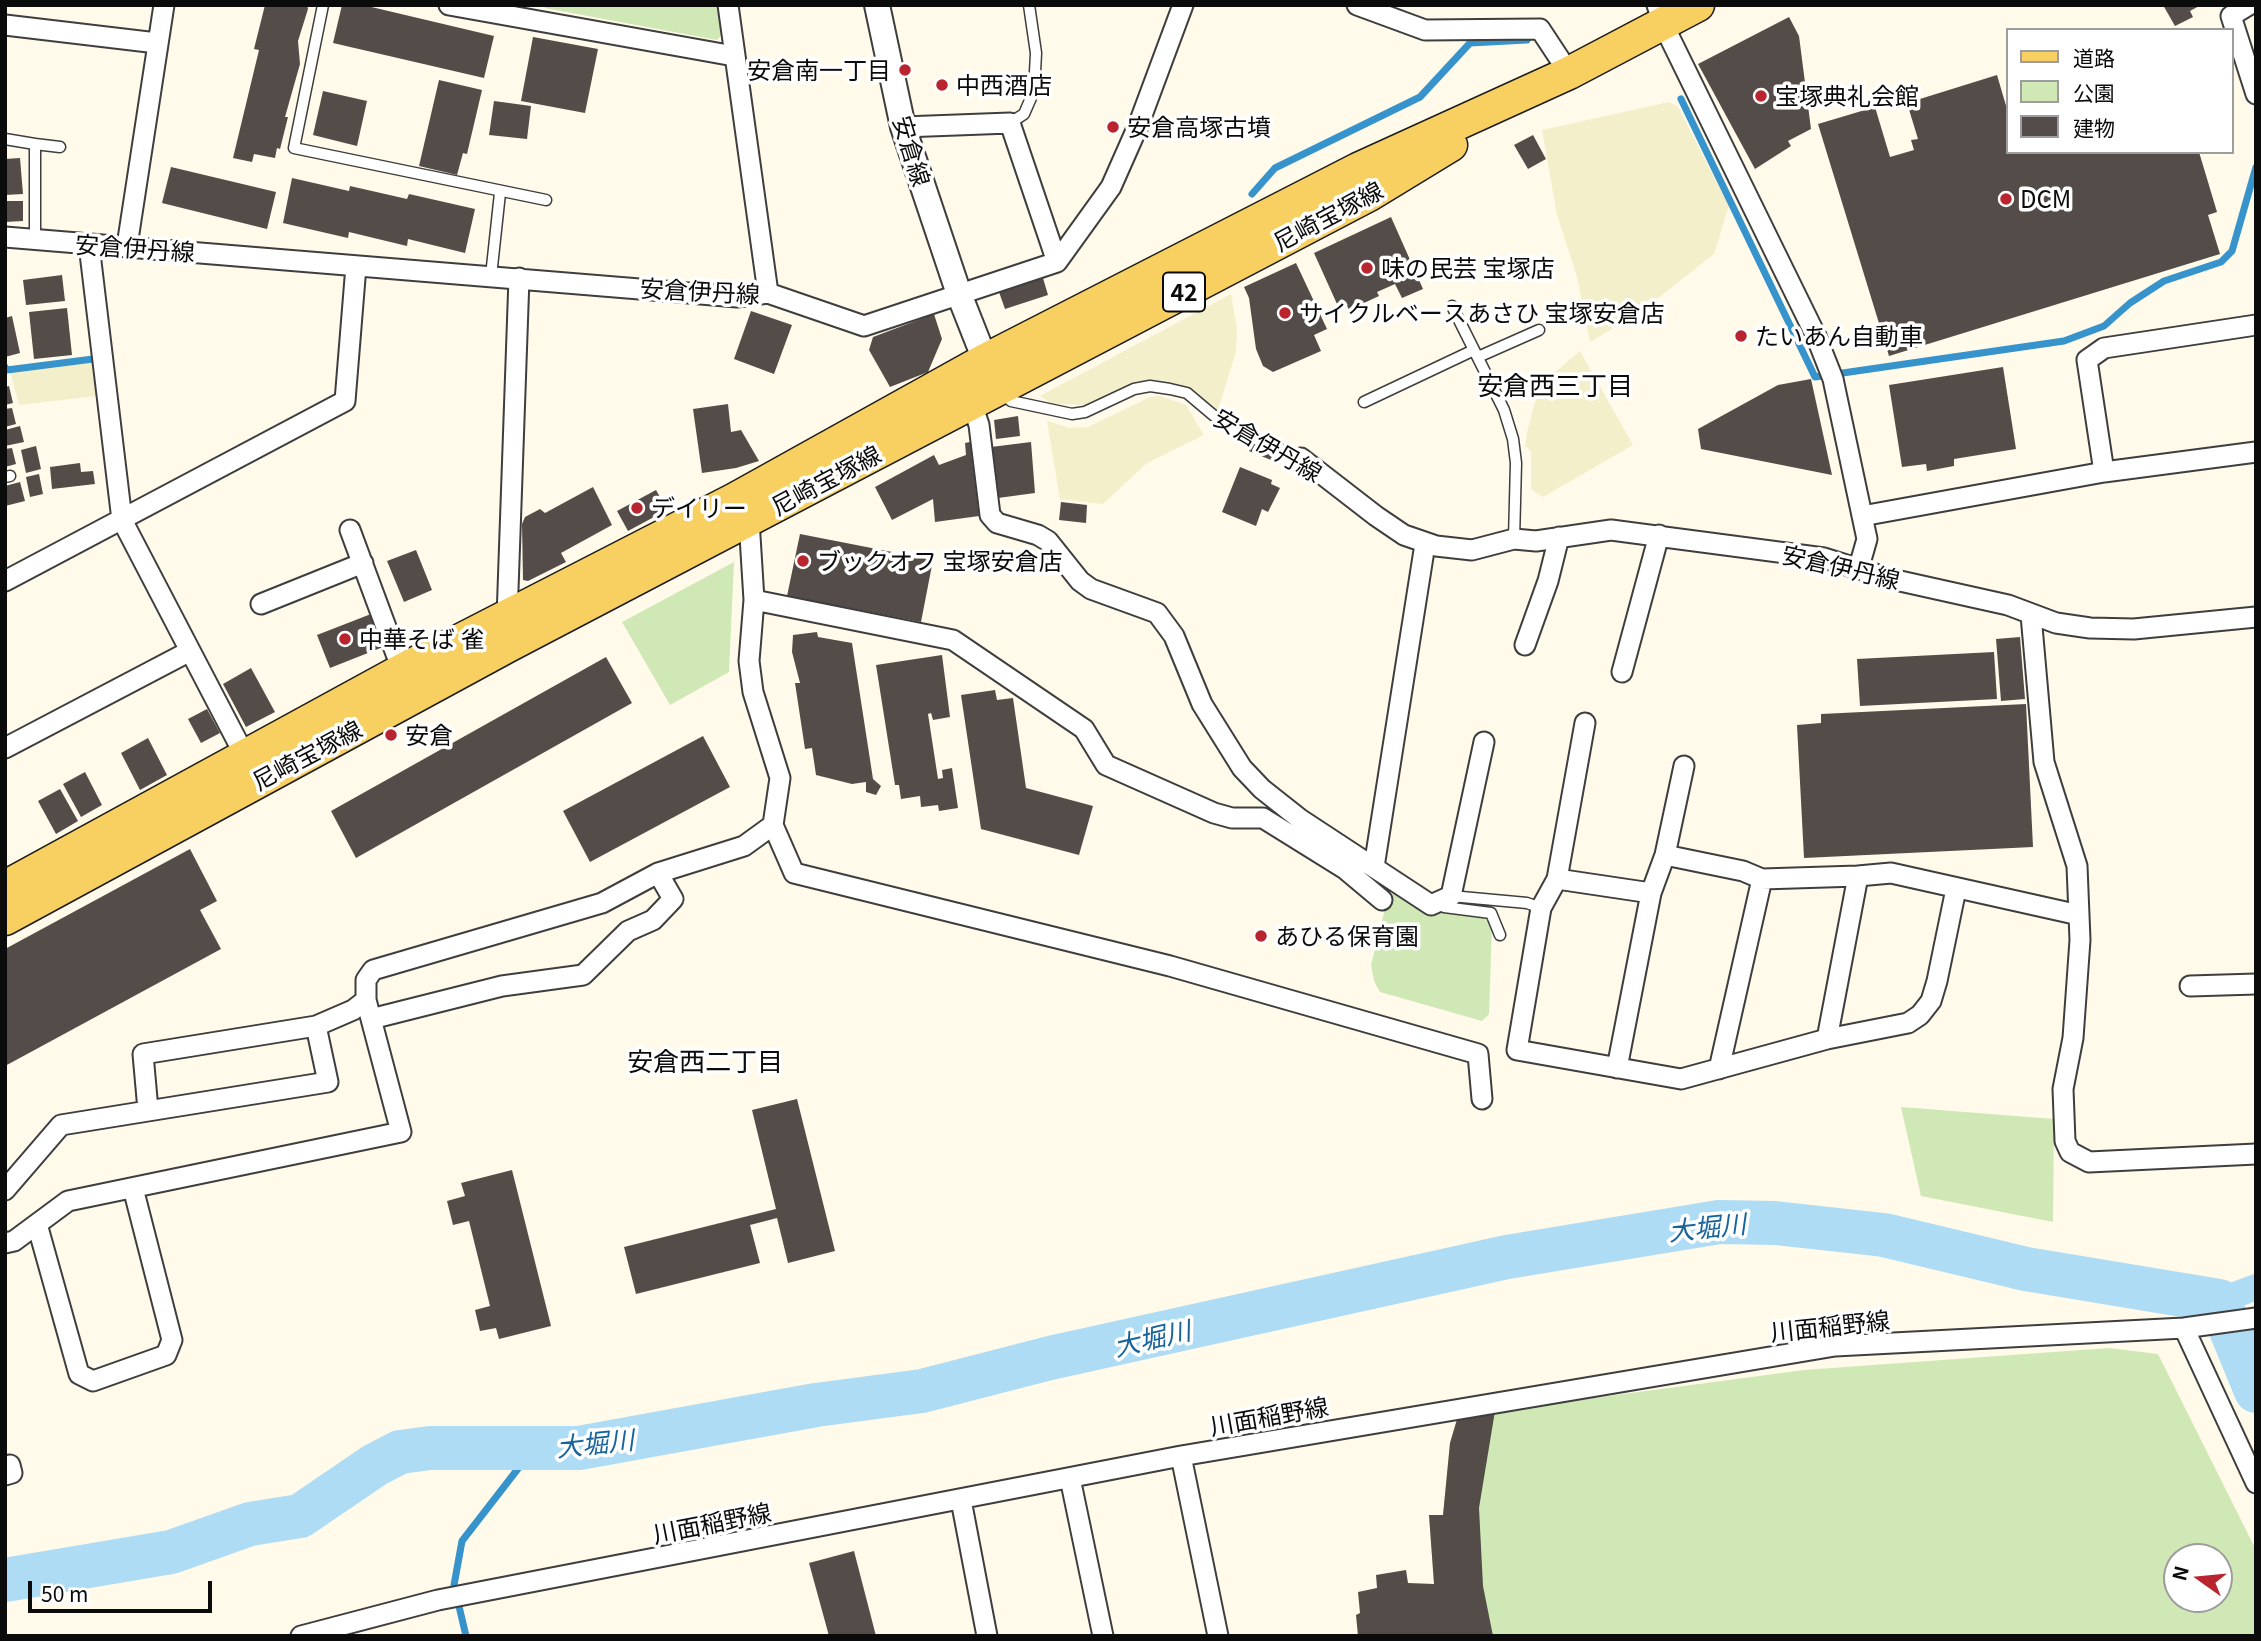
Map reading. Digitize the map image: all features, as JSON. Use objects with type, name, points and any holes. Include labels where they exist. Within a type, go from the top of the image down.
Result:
[{"type":"main road","name":"尼崎宝塚線","points":[[5,887],[402,670],[507,618],[985,397],[1369,195],[1660,15],[1698,5]]},
{"type":"main road","name":"尼崎宝塚線","points":[[5,919],[496,653],[742,510],[985,360],[1357,169],[1569,73]]},
{"type":"street","points":[[128,246],[164,5]]},
{"type":"street","points":[[449,5],[734,57]]},
{"type":"street","points":[[728,5],[768,293]]},
{"type":"street","name":"安倉線","points":[[877,5],[903,127],[959,294]]},
{"type":"street","points":[[1057,262],[1111,187],[1138,127],[1183,5]]},
{"type":"street","points":[[1357,5],[1425,30],[1540,29],[1569,73]]},
{"type":"street","points":[[2249,5],[2231,16],[2256,94]]},
{"type":"street","points":[[1660,15],[1833,379],[1867,538],[1858,567]]},
{"type":"street","points":[[5,26],[157,43]]},
{"type":"street","points":[[903,127],[1010,123],[1057,262]]},
{"type":"street","name":"安倉伊丹線","points":[[5,237],[737,297],[768,293],[864,326],[1057,262]]},
{"type":"street","points":[[89,245],[122,520],[245,756]]},
{"type":"street","points":[[5,581],[345,401],[356,266]]},
{"type":"street","points":[[507,618],[519,278]]},
{"type":"street","points":[[959,294],[985,360],[985,397],[979,425],[990,515],[997,523],[1038,535],[1048,541],[1071,571],[1091,589],[1157,613],[1174,636],[1202,704],[1242,768],[1300,820],[1431,905],[1451,896],[1484,742]]},
{"type":"street","points":[[2104,472],[2087,360],[2104,348],[2256,325]]},
{"type":"street","points":[[1862,516],[2104,472],[2256,452]]},
{"type":"street","name":"安倉伊丹線","points":[[1301,458],[1376,516],[1425,544],[1472,550],[1514,539],[1536,541],[1611,530],[1824,558],[1891,579],[2008,604],[2031,615],[2090,628],[2134,629],[2256,617]]},
{"type":"street","points":[[742,510],[754,600],[749,662],[753,692],[780,778],[773,825],[794,873],[1170,966],[1478,1055],[1482,1099]]},
{"type":"street","points":[[350,530],[402,670]]},
{"type":"street","points":[[1622,672],[1659,535]]},
{"type":"street","points":[[1525,645],[1559,537]]},
{"type":"street","points":[[1374,867],[1425,544]]},
{"type":"street","points":[[261,604],[363,563]]},
{"type":"street","points":[[754,600],[953,640],[1084,729],[1106,765],[1214,813],[1232,818],[1263,818],[1345,869],[1382,900]]},
{"type":"street","points":[[2031,615],[2044,762],[2077,866],[2080,940],[2073,1038],[2063,1089],[2062,1125],[2070,1152],[2089,1162],[2256,1154]]},
{"type":"street","points":[[5,748],[190,651]]},
{"type":"street","points":[[1585,723],[1557,878],[1541,908],[1517,1050],[1681,1079],[1827,1039],[1908,1023],[1920,1015],[1931,1001],[1956,889]]},
{"type":"street","points":[[1616,1068],[1651,893],[1665,855],[1684,766]]},
{"type":"street","points":[[5,1243],[68,1201],[401,1132],[369,1009],[366,979],[373,970],[602,903],[658,873],[744,846],[773,825]]},
{"type":"street","points":[[1665,855],[1744,871],[1762,878],[1891,873],[2079,915]]},
{"type":"street","points":[[148,1110],[143,1054],[316,1026],[353,1010],[583,975],[628,931],[653,920],[673,900],[658,873]]},
{"type":"street","points":[[1827,1039],[1858,876]]},
{"type":"street","points":[[1557,878],[1651,893]]},
{"type":"street","points":[[1719,1069],[1762,878]]},
{"type":"street","points":[[2190,986],[2256,984]]},
{"type":"street","points":[[5,1190],[61,1125],[328,1082],[316,1026]]},
{"type":"street","points":[[37,1224],[79,1374],[93,1381],[166,1355],[172,1340],[133,1188]]},
{"type":"street","name":"川面稲野線","points":[[301,1636],[438,1600],[1181,1456],[1835,1346],[2187,1327],[2256,1318]]},
{"type":"street","points":[[2187,1327],[2256,1483]]},
{"type":"street","points":[[1181,1456],[1218,1636]]},
{"type":"street","points":[[1070,1478],[1103,1636]]},
{"type":"street","points":[[961,1500],[988,1636]]},
{"type":"lane","points":[[323,5],[294,148],[500,193],[546,200]]},
{"type":"lane","points":[[1010,123],[1024,114],[1034,91],[1036,53],[1029,5]]},
{"type":"lane","points":[[5,139],[60,147]]},
{"type":"lane","points":[[35,144],[36,240]]},
{"type":"lane","points":[[491,276],[500,193]]},
{"type":"lane","points":[[1452,306],[1504,410],[1513,439],[1516,463],[1514,539]]},
{"type":"lane","points":[[1364,402],[1539,330]]},
{"type":"lane","name":"安倉伊丹線","points":[[985,397],[1072,414],[1085,412],[1134,390],[1150,386],[1170,389],[1187,393],[1219,420],[1241,433],[1301,458]]},
{"type":"lane","points":[[1500,935],[1491,913],[1444,907],[1451,896],[1516,902],[1541,908]]},
{"type":"shaded area","points":[[1669,102],[1678,107],[1729,206],[1714,254],[1639,313],[1590,342],[1577,277],[1557,215],[1542,130]]},
{"type":"shaded area","points":[[1231,294],[1237,328],[1236,352],[1217,413],[1189,390],[1153,381],[1130,385],[1086,405],[1052,404],[1040,396]]},
{"type":"shaded area","points":[[1580,351],[1633,445],[1543,497],[1531,489],[1531,451],[1525,446],[1527,432],[1537,395],[1554,373]]},
{"type":"shaded area","points":[[94,361],[97,396],[19,405],[10,371]]},
{"type":"shaded area","points":[[1160,396],[1186,405],[1204,435],[1147,463],[1103,504],[1060,499],[1047,421],[1070,428],[1088,427],[1150,397]]},
{"type":"green space","points":[[546,5],[720,5],[724,32],[717,40],[545,8]]},
{"type":"green space","points":[[734,562],[729,672],[670,705],[622,622]]},
{"type":"green space","points":[[1394,893],[1461,916],[1469,912],[1484,915],[1492,925],[1489,1014],[1482,1021],[1380,992],[1374,981],[1371,965],[1388,896]]},
{"type":"green space","points":[[1901,1107],[2054,1119],[2053,1222],[1921,1196]]},
{"type":"green space","points":[[2109,1348],[2158,1354],[2256,1550],[2256,1636],[1428,1636],[1421,1586],[1434,1584],[1429,1515],[1443,1515],[1450,1443],[1458,1416],[1804,1370]]},
{"type":"building","points":[[265,5],[307,5],[308,9],[298,41],[300,64],[285,117],[288,117],[280,149],[277,148],[275,158],[254,154],[252,162],[233,158],[259,50],[254,49]]},
{"type":"building","points":[[342,5],[363,5],[494,36],[484,78],[333,43]]},
{"type":"building","points":[[2163,5],[2201,5],[2190,11],[2193,17],[2175,26]]},
{"type":"building","name":"宝塚典礼会館","points":[[1789,17],[1799,36],[1811,129],[1788,141],[1791,146],[1755,169],[1698,64]]},
{"type":"building","points":[[533,37],[598,49],[585,113],[521,101]]},
{"type":"building","points":[[1997,75],[2006,106],[2006,154],[2200,154],[2217,212],[2208,215],[2220,254],[1889,356],[1818,124],[1875,107],[1890,157],[1914,150],[1911,140],[1918,139],[1907,103]]},
{"type":"building","points":[[439,80],[482,90],[467,154],[463,153],[457,175],[419,166]]},
{"type":"building","points":[[323,91],[367,101],[357,146],[313,135]]},
{"type":"building","points":[[494,101],[531,106],[527,139],[489,135]]},
{"type":"building","points":[[1533,135],[1546,159],[1528,169],[1514,145]]},
{"type":"building","points":[[20,158],[23,194],[5,195],[5,159]]},
{"type":"building","points":[[171,167],[276,192],[267,229],[162,203]]},
{"type":"building","points":[[292,178],[349,191],[350,186],[407,199],[409,194],[475,209],[465,253],[408,239],[407,246],[349,232],[348,238],[283,223]]},
{"type":"building","points":[[5,201],[23,201],[23,221],[5,222]]},
{"type":"building","name":"味の民芸 宝塚店","points":[[1391,217],[1423,289],[1402,298],[1395,284],[1377,292],[1379,296],[1349,310],[1345,301],[1337,304],[1314,253]]},
{"type":"building","name":"サイクルベースあさひ 宝塚安倉店","points":[[1296,263],[1327,329],[1314,335],[1321,351],[1273,372],[1263,366],[1256,349],[1249,298],[1244,287]]},
{"type":"building","points":[[62,275],[65,301],[26,305],[23,280]]},
{"type":"building","points":[[1043,278],[1048,295],[1005,309],[999,292]]},
{"type":"building","points":[[67,308],[72,355],[34,359],[29,312]]},
{"type":"building","points":[[751,311],[792,325],[774,374],[734,359]]},
{"type":"building","points":[[934,314],[942,339],[928,372],[890,387],[869,350],[873,337]]},
{"type":"building","points":[[12,316],[20,353],[5,357],[5,318]]},
{"type":"building","points":[[2003,367],[2016,449],[1954,459],[1954,466],[1927,471],[1926,464],[1902,467],[1889,385]]},
{"type":"building","points":[[1811,379],[1832,475],[1701,449],[1698,429],[1778,385]]},
{"type":"building","points":[[9,386],[13,403],[5,405],[5,387]]},
{"type":"building","points":[[728,404],[731,432],[741,430],[759,461],[736,468],[702,473],[693,409]]},
{"type":"building","points":[[12,408],[16,424],[5,427],[5,409]]},
{"type":"building","points":[[1018,416],[1020,436],[996,439],[994,420]]},
{"type":"building","points":[[20,426],[24,442],[5,446],[5,430]]},
{"type":"building","points":[[1253,441],[1275,451],[1271,460],[1249,451]]},
{"type":"building","points":[[970,442],[979,516],[935,522],[933,499],[892,520],[875,487],[934,455],[939,465],[966,455],[965,443]]},
{"type":"building","points":[[1031,442],[1035,493],[998,498],[991,447]]},
{"type":"building","points":[[36,446],[41,469],[26,473],[21,450]]},
{"type":"building","points":[[12,448],[16,464],[5,467],[5,449]]},
{"type":"building","points":[[80,463],[81,472],[93,471],[95,484],[52,489],[50,467]]},
{"type":"building","points":[[1240,467],[1272,480],[1271,484],[1280,488],[1268,512],[1262,509],[1256,526],[1222,512]]},
{"type":"building","points":[[39,474],[43,494],[30,497],[26,477]]},
{"type":"building","points":[[20,482],[25,501],[5,506],[5,486]]},
{"type":"building","points":[[593,487],[612,525],[561,553],[566,562],[528,581],[523,580],[522,524],[525,517],[540,509],[545,513]]},
{"type":"building","points":[[656,490],[667,510],[628,531],[617,511]]},
{"type":"building","points":[[1061,502],[1087,505],[1086,523],[1059,520]]},
{"type":"building","points":[[800,534],[933,560],[921,622],[787,596]]},
{"type":"building","points":[[416,550],[432,590],[404,602],[387,561]]},
{"type":"building","points":[[371,614],[383,647],[330,668],[317,635]]},
{"type":"building","points":[[817,632],[818,637],[852,643],[873,779],[881,786],[876,795],[866,792],[866,782],[852,784],[816,775],[812,748],[805,749],[795,683],[800,683],[792,652],[793,635]]},
{"type":"building","points":[[2020,637],[2025,699],[2001,701],[1996,639]]},
{"type":"building","points":[[1994,652],[1997,699],[1860,706],[1857,659]]},
{"type":"building","points":[[942,655],[950,717],[933,720],[931,713],[928,714],[938,779],[943,778],[942,770],[952,768],[958,808],[939,811],[938,805],[921,807],[920,796],[901,799],[899,785],[895,785],[876,665]]},
{"type":"building","points":[[606,657],[632,703],[356,858],[331,811]]},
{"type":"building","points":[[251,668],[275,712],[246,727],[223,684]]},
{"type":"building","points":[[995,690],[997,700],[1013,698],[1026,788],[1093,806],[1079,855],[981,829],[961,695]]},
{"type":"building","points":[[2026,704],[2033,847],[1804,858],[1797,725],[1821,723],[1821,714]]},
{"type":"building","points":[[207,709],[220,733],[201,743],[188,719]]},
{"type":"building","points":[[703,736],[730,787],[590,862],[563,811]]},
{"type":"building","points":[[148,738],[167,775],[140,790],[121,753]]},
{"type":"building","points":[[85,772],[102,805],[81,817],[63,784]]},
{"type":"building","points":[[60,789],[78,821],[56,834],[38,801]]},
{"type":"building","points":[[190,849],[217,901],[200,910],[221,949],[5,1066],[5,949]]},
{"type":"building","points":[[797,1099],[835,1251],[788,1263],[777,1218],[750,1225],[760,1263],[636,1294],[624,1247],[776,1209],[752,1110]]},
{"type":"building","points":[[512,1170],[551,1326],[499,1339],[496,1328],[480,1331],[475,1310],[490,1306],[469,1221],[453,1225],[447,1201],[465,1196],[461,1183]]},
{"type":"building","points":[[1495,1411],[1479,1508],[1483,1586],[1493,1636],[1358,1636],[1358,1592],[1377,1588],[1376,1575],[1406,1570],[1408,1583],[1434,1584],[1429,1515],[1443,1515],[1450,1443],[1458,1416]]},
{"type":"building","points":[[854,1551],[876,1636],[829,1636],[809,1563]]},
{"type":"waterway","points":[[1252,194],[1275,168],[1420,97],[1470,43],[1527,40]]},
{"type":"waterway","points":[[1681,99],[1815,377],[2064,341],[2104,326],[2130,303],[2164,281],[2221,262],[2232,251],[2256,167]]},
{"type":"waterway","points":[[5,367],[7,370],[93,359]]},
{"type":"waterway","name":"大堀川","points":[[5,1580],[171,1552],[250,1524],[300,1516],[375,1465],[400,1452],[430,1448],[579,1448],[816,1405],[922,1391],[1050,1358],[1507,1257],[1719,1222],[1775,1223],[1884,1235],[2026,1269],[2219,1301],[2256,1391]]},
{"type":"waterway","points":[[2219,1301],[2256,1287]]},
{"type":"waterway","points":[[466,1636],[454,1585],[462,1541],[534,1448]]},
{"type":"place","name":"安倉南一丁目","points":[[905,70]]},
{"type":"place","name":"中西酒店","points":[[942,85]]},
{"type":"place","name":"宝塚典礼会館","points":[[1761,96]]},
{"type":"place","name":"安倉高塚古墳","points":[[1113,127]]},
{"type":"place","name":"DCM","points":[[2006,199]]},
{"type":"place","name":"味の民芸 宝塚店","points":[[1367,268]]},
{"type":"place","name":"サイクルベースあさひ 宝塚安倉店","points":[[1285,313]]},
{"type":"place","name":"たいあん自動車","points":[[1741,336]]},
{"type":"place","name":"デイリー","points":[[637,508]]},
{"type":"place","name":"ブックオフ 宝塚安倉店","points":[[803,561]]},
{"type":"place","name":"中華そば 雀","points":[[345,639]]},
{"type":"place","name":"安倉","points":[[391,735]]},
{"type":"place","name":"あひる保育園","points":[[1261,936]]},
{"type":"district","name":"安倉西三丁目","points":[[1555,385]]},
{"type":"district","name":"安倉西二丁目","points":[[705,1061]]}]
